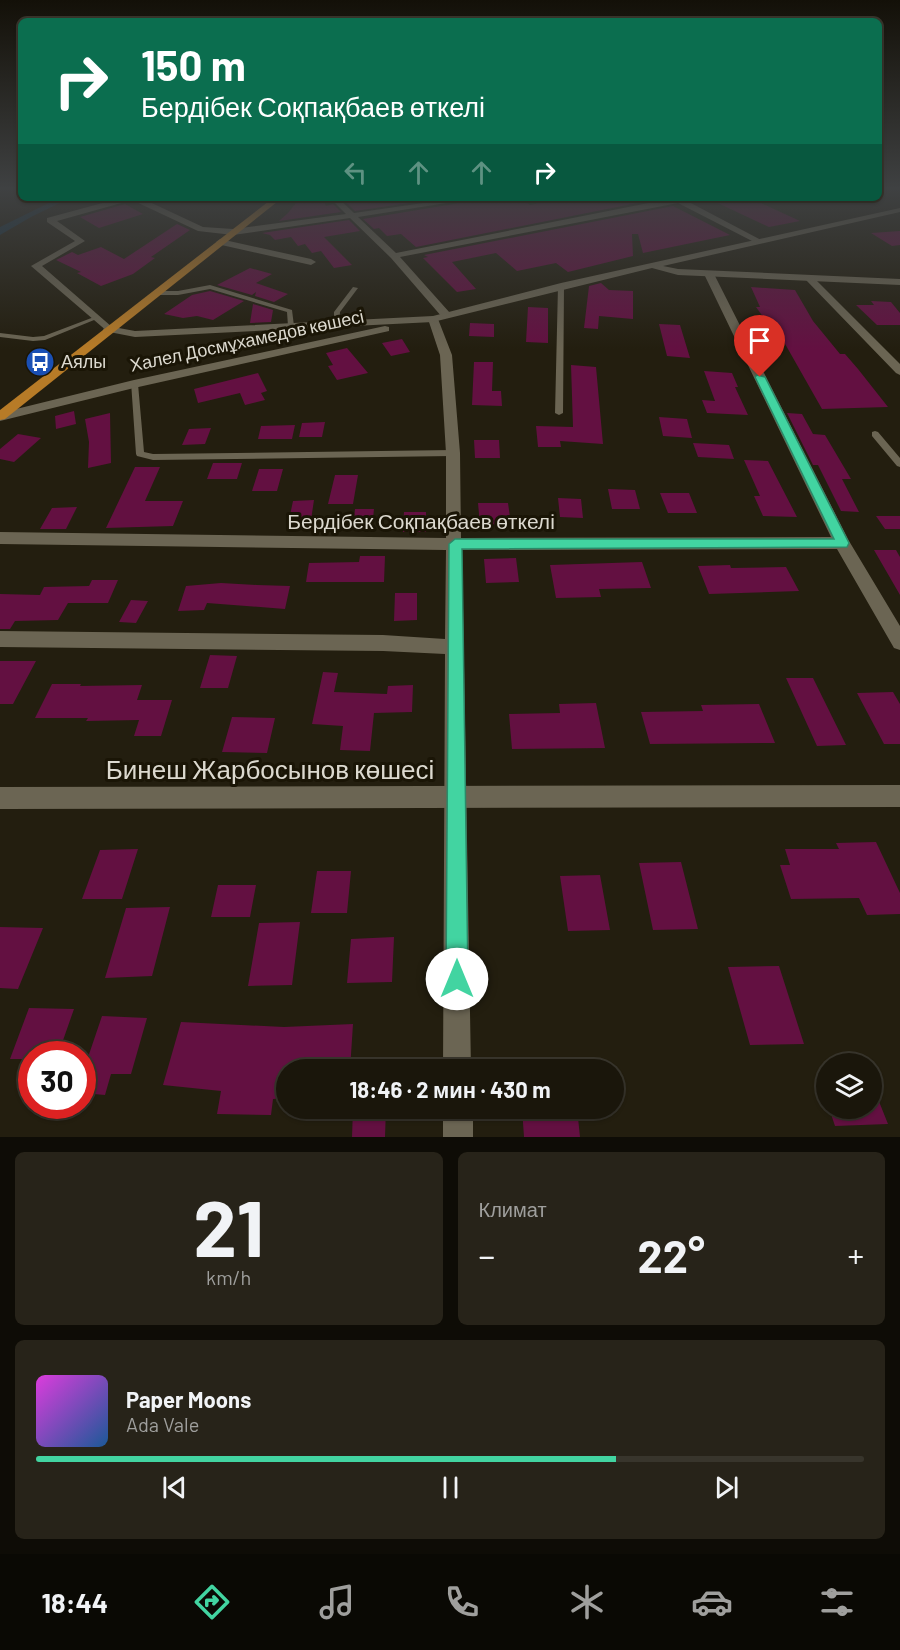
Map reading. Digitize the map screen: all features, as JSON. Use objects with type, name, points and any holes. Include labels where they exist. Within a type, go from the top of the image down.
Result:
[{"type":"main road","points":[[0,417],[219,243]]},
{"type":"street","points":[[77,243],[36,266],[108,329]]},
{"type":"street","points":[[225,243],[311,262]]},
{"type":"street","points":[[381,243],[394,256],[439,317],[446,355],[453,453],[455,544],[457,1059]]},
{"type":"street","points":[[394,256],[458,243]]},
{"type":"street","name":"Халел Досмұхамедов көшесі","points":[[0,417],[134,384],[439,317],[561,286],[750,243]]},
{"type":"street","points":[[649,266],[678,272],[709,274],[900,282]]},
{"type":"street","points":[[709,274],[843,543],[900,642]]},
{"type":"street","points":[[809,278],[900,371]]},
{"type":"street","name":"Халел Досмұхамедов көшесі","points":[[108,329],[135,334],[439,317]]},
{"type":"street","name":"Бердібек Соқпақбаев өткелі","points":[[0,538],[455,544],[843,543]]},
{"type":"street","points":[[0,639],[383,643],[455,647]]},
{"type":"street","name":"Бинеш Жарбосынов көшесі","points":[[0,798],[456,799],[900,796]]},
{"type":"street","points":[[458,1119],[458,1137]]},
{"type":"lane","points":[[559,413],[561,286]]},
{"type":"lane","points":[[155,293],[178,293],[210,287],[290,311],[291,326]]},
{"type":"lane","points":[[336,323],[337,312],[355,288]]},
{"type":"lane","points":[[0,335],[45,338],[96,318]]},
{"type":"lane","points":[[134,384],[140,454],[146,456],[453,453]]},
{"type":"lane","points":[[875,434],[900,464]]},
{"type":"building","points":[[148,243],[171,243],[151,257],[155,258],[133,274],[101,286],[77,273],[81,272],[56,260],[72,252],[78,255],[101,247],[124,259]]},
{"type":"building","points":[[296,243],[330,243],[352,265],[334,268],[321,251],[312,253],[305,244],[298,246]]},
{"type":"building","points":[[411,243],[436,243],[416,247]]},
{"type":"building","points":[[485,243],[632,243],[633,256],[568,272],[556,263],[517,271],[496,253],[452,262],[476,289],[457,292],[423,258],[428,257],[424,255]]},
{"type":"building","points":[[640,243],[691,243],[643,253]]},
{"type":"building","points":[[887,243],[900,243],[900,245],[892,246]]},
{"type":"building","points":[[250,268],[272,274],[256,283],[288,294],[274,302],[255,296],[256,292],[252,295],[217,285]]},
{"type":"building","points":[[601,283],[609,290],[633,291],[633,319],[599,316],[598,329],[584,328],[589,286]]},
{"type":"building","points":[[751,287],[795,290],[813,321],[840,354],[845,354],[888,407],[822,409],[780,335],[776,335],[756,307],[760,307]]},
{"type":"building","points":[[210,291],[244,301],[213,320],[197,316],[183,318],[164,314],[192,295]]},
{"type":"building","points":[[871,301],[891,302],[900,313],[900,325],[877,325],[856,305],[874,305]]},
{"type":"building","points":[[253,304],[273,310],[271,322],[250,323]]},
{"type":"building","points":[[528,307],[548,308],[548,343],[526,342]]},
{"type":"building","points":[[470,323],[494,324],[494,337],[469,336]]},
{"type":"building","points":[[659,324],[680,325],[690,358],[667,356]]},
{"type":"building","points":[[402,339],[410,352],[391,356],[382,343]]},
{"type":"building","points":[[347,348],[368,373],[337,380],[328,366],[333,365],[326,353]]},
{"type":"building","points":[[474,362],[493,362],[492,391],[501,391],[502,406],[472,405]]},
{"type":"building","points":[[571,365],[596,367],[603,444],[560,441],[561,447],[538,447],[536,426],[573,427]]},
{"type":"building","points":[[704,371],[732,373],[738,387],[735,387],[748,415],[707,413],[702,400],[715,401]]},
{"type":"building","points":[[258,373],[267,391],[261,393],[265,400],[245,405],[240,393],[198,403],[194,389]]},
{"type":"building","points":[[74,411],[76,424],[56,429],[55,416]]},
{"type":"building","points":[[110,413],[111,463],[88,468],[89,442],[85,419]]},
{"type":"building","points":[[787,413],[802,414],[813,434],[825,435],[851,479],[842,479],[859,512],[841,511],[818,465],[813,465]]},
{"type":"building","points":[[659,417],[687,419],[692,438],[663,436]]},
{"type":"building","points":[[325,422],[322,437],[299,437],[302,423]]},
{"type":"building","points":[[295,425],[292,439],[258,439],[261,426]]},
{"type":"building","points":[[211,428],[205,444],[182,445],[189,429]]},
{"type":"building","points":[[18,434],[41,438],[14,462],[0,459],[0,449]]},
{"type":"building","points":[[474,440],[499,440],[500,458],[475,458]]},
{"type":"building","points":[[693,443],[729,445],[734,459],[698,457]]},
{"type":"building","points":[[744,460],[768,461],[797,517],[763,516],[754,496],[760,496]]},
{"type":"building","points":[[213,463],[242,463],[237,479],[207,479]]},
{"type":"building","points":[[135,467],[160,467],[145,501],[183,501],[173,526],[106,528]]},
{"type":"building","points":[[259,469],[283,469],[277,491],[252,491]]},
{"type":"building","points":[[335,475],[358,475],[353,504],[328,504]]},
{"type":"building","points":[[608,489],[635,490],[640,509],[612,509]]},
{"type":"building","points":[[660,493],[689,493],[697,513],[668,513]]},
{"type":"building","points":[[558,498],[581,499],[583,518],[560,517]]},
{"type":"building","points":[[314,500],[311,520],[289,520],[293,501]]},
{"type":"building","points":[[478,503],[508,503],[511,524],[480,525]]},
{"type":"building","points":[[77,507],[66,529],[40,529],[52,508]]},
{"type":"building","points":[[355,509],[374,509],[372,528],[353,528]]},
{"type":"building","points":[[404,512],[426,512],[426,532],[403,532]]},
{"type":"building","points":[[876,516],[900,516],[900,529],[885,529]]},
{"type":"building","points":[[874,550],[896,550],[900,557],[900,595]]},
{"type":"building","points":[[360,556],[385,556],[384,582],[306,582],[309,563],[359,562]]},
{"type":"building","points":[[516,558],[519,582],[486,583],[484,559]]},
{"type":"building","points":[[642,562],[651,588],[599,589],[601,597],[556,598],[550,565]]},
{"type":"building","points":[[730,565],[731,568],[786,567],[799,591],[709,594],[698,566]]},
{"type":"building","points":[[92,580],[118,580],[108,603],[68,603],[58,620],[15,621],[10,629],[0,629],[0,594],[40,595],[44,587],[89,586]]},
{"type":"building","points":[[221,583],[290,586],[285,609],[207,603],[204,610],[178,611],[186,586]]},
{"type":"building","points":[[395,593],[417,593],[417,620],[394,621]]},
{"type":"building","points":[[131,600],[148,601],[136,623],[119,622]]},
{"type":"building","points":[[210,655],[237,656],[228,688],[200,688]]},
{"type":"building","points":[[0,661],[36,661],[13,704],[0,704]]},
{"type":"building","points":[[323,672],[338,673],[334,692],[387,694],[388,686],[413,685],[412,712],[374,713],[370,751],[340,750],[343,726],[312,724]]},
{"type":"building","points":[[786,678],[813,678],[846,745],[817,746]]},
{"type":"building","points":[[52,684],[142,685],[137,700],[172,700],[161,736],[134,736],[139,720],[86,721],[88,718],[35,718]]},
{"type":"building","points":[[893,692],[900,704],[900,744],[884,744],[857,693]]},
{"type":"building","points":[[596,703],[605,748],[512,749],[509,714],[560,713],[559,704]]},
{"type":"building","points":[[759,704],[775,743],[650,744],[641,712],[703,711],[701,705]]},
{"type":"building","points":[[232,717],[275,718],[267,753],[222,752]]},
{"type":"building","points":[[876,842],[900,893],[900,914],[867,915],[859,898],[791,899],[780,865],[790,865],[785,849],[839,849],[836,843]]},
{"type":"building","points":[[138,849],[122,899],[82,899],[100,850]]},
{"type":"building","points":[[681,862],[698,929],[653,930],[639,863]]},
{"type":"building","points":[[317,871],[351,871],[347,913],[311,913]]},
{"type":"building","points":[[600,875],[610,930],[568,931],[560,876]]},
{"type":"building","points":[[218,885],[256,885],[250,917],[211,917]]},
{"type":"building","points":[[170,907],[152,976],[105,978],[126,908]]},
{"type":"building","points":[[300,922],[292,985],[248,986],[259,923]]},
{"type":"building","points":[[0,927],[43,928],[18,989],[0,988]]},
{"type":"building","points":[[394,937],[392,982],[347,983],[351,939]]},
{"type":"building","points":[[779,966],[804,1044],[750,1045],[728,967]]},
{"type":"building","points":[[29,1008],[74,1009],[63,1041],[18,1041],[18,1059],[10,1059]]},
{"type":"building","points":[[102,1016],[147,1018],[131,1074],[111,1074],[105,1095],[96,1094],[96,1041],[94,1041]]},
{"type":"building","points":[[181,1022],[284,1027],[353,1024],[351,1059],[276,1059],[276,1099],[273,1099],[271,1115],[217,1114],[221,1091],[163,1085]]},
{"type":"building","points":[[882,1109],[888,1124],[835,1126],[833,1119],[882,1119]]},
{"type":"building","points":[[353,1119],[386,1119],[385,1137],[352,1137]]},
{"type":"building","points":[[523,1119],[578,1119],[580,1137],[524,1137]]},
{"type":"place","name":"Аялы","points":[[40,362]]},
{"type":"route","points":[[457,979],[455,544],[843,543],[760,377]]}]
